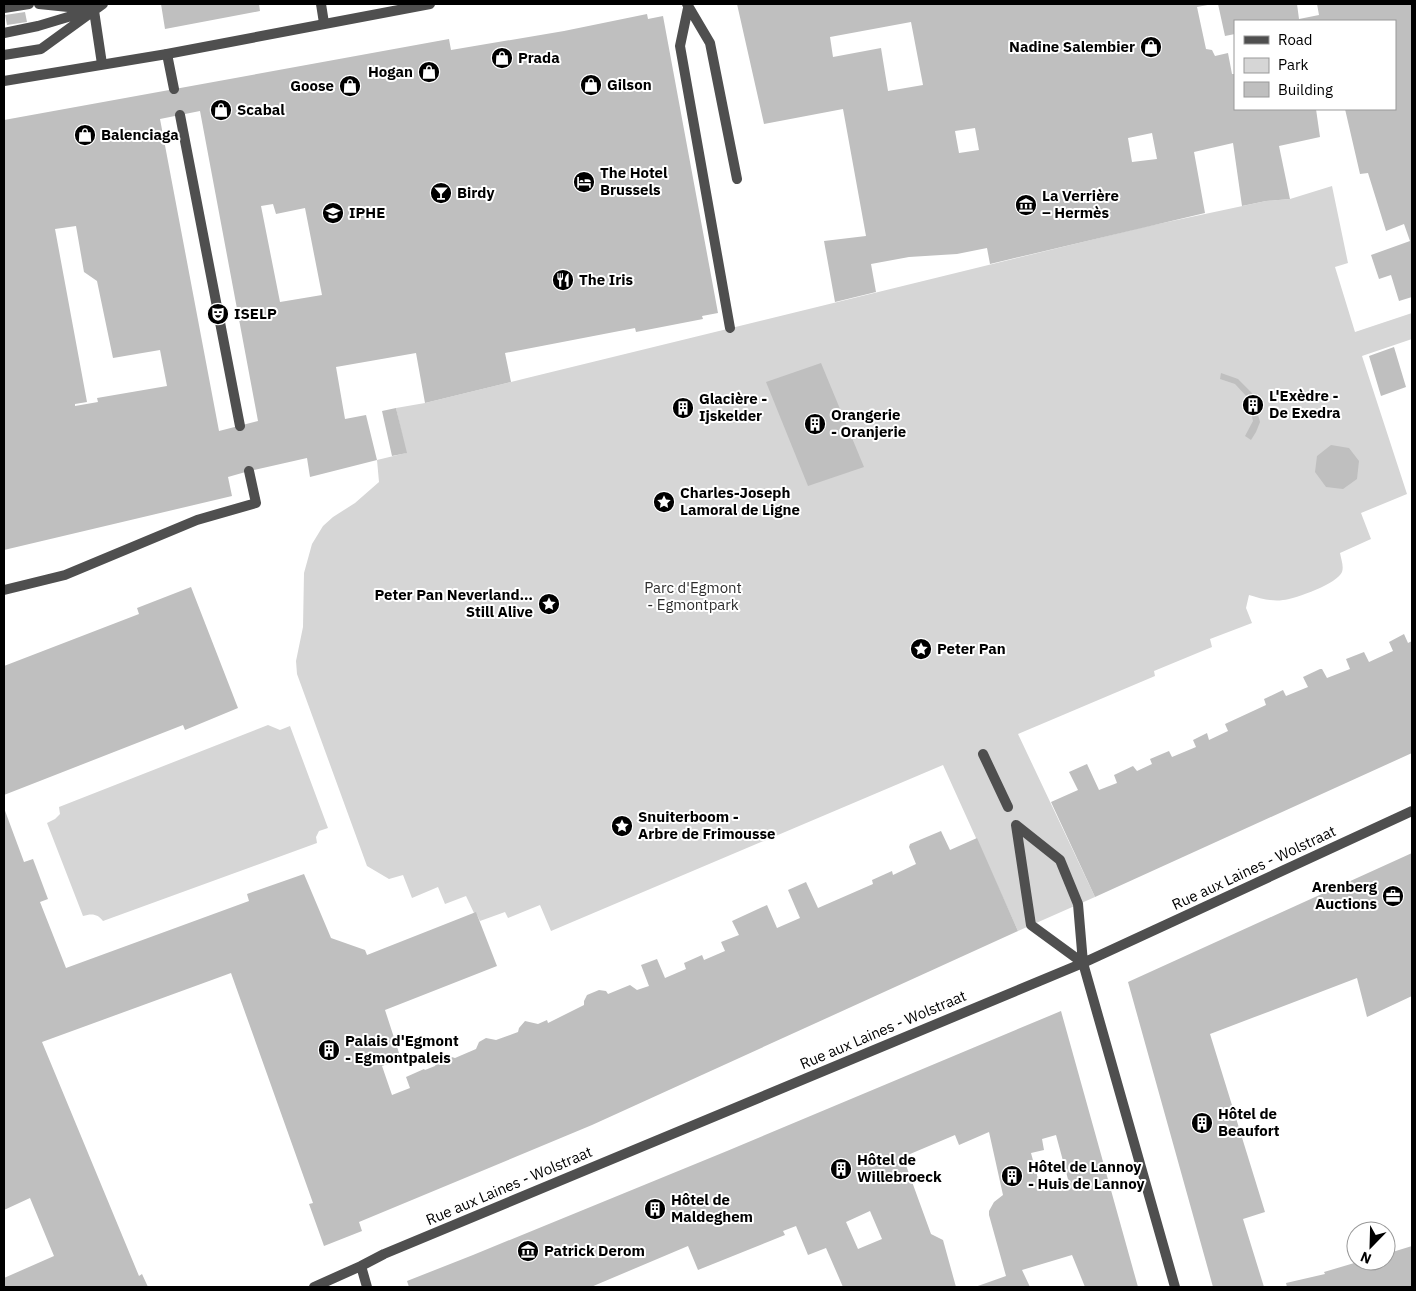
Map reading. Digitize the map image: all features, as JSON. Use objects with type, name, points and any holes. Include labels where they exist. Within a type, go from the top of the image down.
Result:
[{"type":"street","points":[[4,8],[29,4]]},
{"type":"street","points":[[39,4],[97,6]]},
{"type":"street","points":[[321,4],[324,23]]},
{"type":"street","points":[[4,81],[167,54],[430,4]]},
{"type":"street","points":[[4,33],[38,26],[97,6]]},
{"type":"street","points":[[4,55],[41,49],[97,6]]},
{"type":"street","points":[[97,6],[102,64]]},
{"type":"street","points":[[688,6],[710,43],[737,179]]},
{"type":"street","points":[[688,6],[680,46],[730,328]]},
{"type":"street","points":[[167,54],[174,89]]},
{"type":"street","points":[[180,115],[240,426]]},
{"type":"street","points":[[4,590],[65,575],[196,520],[256,503],[249,472]]},
{"type":"street","points":[[983,754],[1008,807]]},
{"type":"street","name":"Rue aux Laines - Wolstraat","points":[[314,1287],[393,1250],[1083,963],[1412,811]]},
{"type":"street","points":[[1083,963],[1031,925],[1016,825],[1060,860],[1078,904],[1083,963],[1175,1287]]},
{"type":"street","points":[[361,1266],[367,1287]]},
{"type":"green space","name":"Parc d'Egmont - Egmontpark","points":[[1332,186],[1348,263],[1335,267],[1355,332],[1412,313],[1412,339],[1362,356],[1407,494],[1361,513],[1371,539],[1340,553],[1343,565],[1342,572],[1333,581],[1306,594],[1283,600],[1270,600],[1249,595],[1246,608],[1252,623],[1210,639],[1212,647],[1154,671],[1155,676],[1018,734],[1095,897],[1018,931],[943,765],[551,931],[540,905],[508,918],[505,912],[480,921],[466,896],[445,904],[438,887],[412,898],[403,875],[389,879],[367,866],[297,674],[296,661],[303,627],[304,573],[312,544],[323,526],[355,503],[379,482],[377,460],[406,453],[396,408],[425,403],[1144,227],[1266,201],[1290,199]]},
{"type":"green space","points":[[268,725],[280,730],[290,726],[328,828],[319,831],[316,837],[317,843],[103,921],[94,915],[83,916],[47,823],[60,814],[59,807]]},
{"type":"building","points":[[161,4],[259,4],[260,11],[165,29]]},
{"type":"building","points":[[737,4],[1213,4],[1197,7],[1206,49],[1212,50],[1215,56],[1228,53],[1232,74],[1234,74],[1234,110],[1316,110],[1320,137],[1279,146],[1290,199],[1242,206],[1233,143],[1194,152],[1205,213],[990,264],[987,248],[957,254],[909,257],[871,264],[876,292],[835,302],[824,241],[866,236],[843,109],[764,124]],"holes":[[[911,22],[923,85],[888,91],[881,48],[833,57],[830,37]],[[975,128],[979,150],[959,153],[955,131]],[[1152,133],[1157,159],[1132,162],[1128,138]]]},
{"type":"building","points":[[1218,4],[1297,4],[1299,19],[1319,15],[1317,4],[1412,4],[1412,297],[1399,301],[1391,275],[1379,279],[1371,255],[1410,241],[1404,224],[1386,231],[1368,173],[1360,174],[1345,110],[1396,110],[1396,20],[1234,20],[1234,34],[1225,36]]},
{"type":"building","points":[[25,12],[27,22],[7,25],[5,15]]},
{"type":"building","points":[[647,14],[648,19],[663,16],[718,313],[702,316],[703,319],[636,332],[635,328],[505,353],[511,382],[425,403],[416,353],[336,367],[345,419],[366,415],[377,460],[310,477],[307,458],[249,471],[228,477],[232,496],[4,550],[4,120],[449,39],[451,50],[564,31]],"holes":[[[200,111],[258,421],[219,431],[160,119]],[[273,204],[276,214],[305,208],[322,295],[280,302],[261,206]],[[76,226],[84,272],[97,281],[113,358],[160,350],[167,386],[97,398],[98,402],[75,406],[75,404],[87,402],[55,229]]]},
{"type":"building","points":[[1394,347],[1406,387],[1381,396],[1369,356]]},
{"type":"building","name":"Orangerie - Oranjerie","points":[[821,363],[864,467],[808,486],[766,382]]},
{"type":"building","name":"L'Exèdre - De Exedra","points":[[1221,373],[1238,379],[1252,393],[1260,422],[1251,440],[1245,436],[1253,421],[1248,398],[1235,384],[1220,379]]},
{"type":"building","name":"Glacière - Ijskelder","points":[[678,398],[694,408],[688,418],[672,409]]},
{"type":"building","points":[[396,408],[407,453],[392,456],[382,411]]},
{"type":"building","points":[[1331,445],[1349,448],[1359,461],[1357,479],[1343,489],[1326,487],[1315,472],[1317,456]]},
{"type":"building","points":[[191,587],[238,708],[185,730],[183,725],[4,795],[4,666],[139,614],[137,608]]},
{"type":"building","points":[[1404,634],[1408,643],[1412,641],[1412,753],[1095,897],[1051,802],[1078,790],[1069,772],[1087,764],[1099,790],[1117,783],[1114,775],[1133,766],[1137,771],[1152,764],[1150,759],[1169,751],[1172,757],[1196,747],[1193,740],[1207,733],[1209,740],[1228,731],[1225,724],[1266,705],[1264,699],[1283,690],[1286,696],[1308,687],[1303,677],[1322,669],[1327,678],[1350,669],[1346,659],[1364,652],[1369,662],[1393,651],[1389,642]]},
{"type":"building","points":[[4,808],[24,862],[33,859],[48,899],[40,902],[66,968],[249,901],[247,894],[304,874],[331,938],[365,950],[367,955],[476,912],[497,966],[385,1010],[401,1059],[382,1066],[392,1095],[410,1088],[406,1077],[435,1066],[440,1057],[445,1055],[455,1058],[476,1049],[479,1042],[486,1038],[496,1040],[518,1032],[525,1021],[538,1024],[547,1020],[548,1023],[584,1005],[587,995],[599,990],[606,991],[608,994],[630,985],[637,990],[649,986],[641,965],[657,959],[665,978],[686,969],[684,963],[702,955],[704,960],[725,951],[721,942],[739,935],[732,921],[767,905],[777,928],[800,918],[788,890],[806,882],[818,908],[873,884],[872,880],[892,871],[893,875],[916,864],[909,847],[910,844],[941,831],[950,850],[977,838],[1018,931],[592,1125],[359,1222],[362,1231],[324,1246],[309,1204],[313,1203],[231,973],[42,1042],[139,1276],[142,1274],[148,1287],[4,1287],[4,1278],[54,1256],[30,1198],[4,1210]]},
{"type":"building","name":"Hôtel de Beaufort","points":[[1412,853],[1412,996],[1367,1017],[1357,978],[1210,1034],[1265,1212],[1243,1219],[1264,1287],[1213,1287],[1128,982]]},
{"type":"building","points":[[1061,1011],[1138,1287],[1085,1287],[1072,1255],[1022,1270],[1030,1287],[975,1287],[1006,1276],[989,1215],[994,1202],[1003,1195],[989,1132],[959,1145],[955,1135],[903,1157],[931,1234],[943,1240],[956,1287],[843,1287],[826,1248],[808,1255],[796,1226],[783,1231],[785,1235],[698,1270],[688,1246],[591,1287],[409,1287],[407,1281],[727,1151]],"holes":[[[1056,1135],[1069,1183],[1041,1190],[1031,1153],[1044,1150],[1042,1139]],[[870,1211],[882,1239],[858,1249],[846,1222]]]},
{"type":"building","points":[[1412,1246],[1412,1287],[1287,1287],[1286,1283],[1325,1274],[1324,1272],[1346,1265],[1346,1271],[1396,1271],[1396,1251]]},
{"type":"place","name":"Nadine Salembier","points":[[1151,47]]},
{"type":"place","name":"Prada","points":[[502,58]]},
{"type":"place","name":"Hogan","points":[[429,72]]},
{"type":"place","name":"Gilson","points":[[591,85]]},
{"type":"place","name":"Goose","points":[[350,86]]},
{"type":"place","name":"Scabal","points":[[221,110]]},
{"type":"place","name":"Balenciaga","points":[[85,135]]},
{"type":"place","name":"The Hotel Brussels","points":[[584,182]]},
{"type":"place","name":"Birdy","points":[[441,193]]},
{"type":"place","name":"La Verrière – Hermès","points":[[1026,205]]},
{"type":"place","name":"IPHE","points":[[333,213]]},
{"type":"place","name":"The Iris","points":[[563,280]]},
{"type":"place","name":"ISELP","points":[[218,314]]},
{"type":"place","name":"L'Exèdre - De Exedra","points":[[1253,405]]},
{"type":"place","name":"Glacière - Ijskelder","points":[[683,408]]},
{"type":"place","name":"Orangerie - Oranjerie","points":[[815,424]]},
{"type":"place","name":"Charles-Joseph Lamoral de Ligne","points":[[664,502]]},
{"type":"place","name":"Peter Pan Neverland… Still Alive","points":[[549,604]]},
{"type":"place","name":"Peter Pan","points":[[921,649]]},
{"type":"place","name":"Snuiterboom - Arbre de Frimousse","points":[[622,826]]},
{"type":"place","name":"Arenberg Auctions","points":[[1393,896]]},
{"type":"place","name":"Palais d'Egmont - Egmontpaleis","points":[[329,1050]]},
{"type":"place","name":"Hôtel de Beaufort","points":[[1202,1123]]},
{"type":"place","name":"Hôtel de Willebroeck","points":[[841,1169]]},
{"type":"place","name":"Hôtel de Lannoy - Huis de Lannoy","points":[[1012,1176]]},
{"type":"place","name":"Hôtel de Maldeghem","points":[[655,1209]]},
{"type":"place","name":"Patrick Derom","points":[[528,1251]]}]
